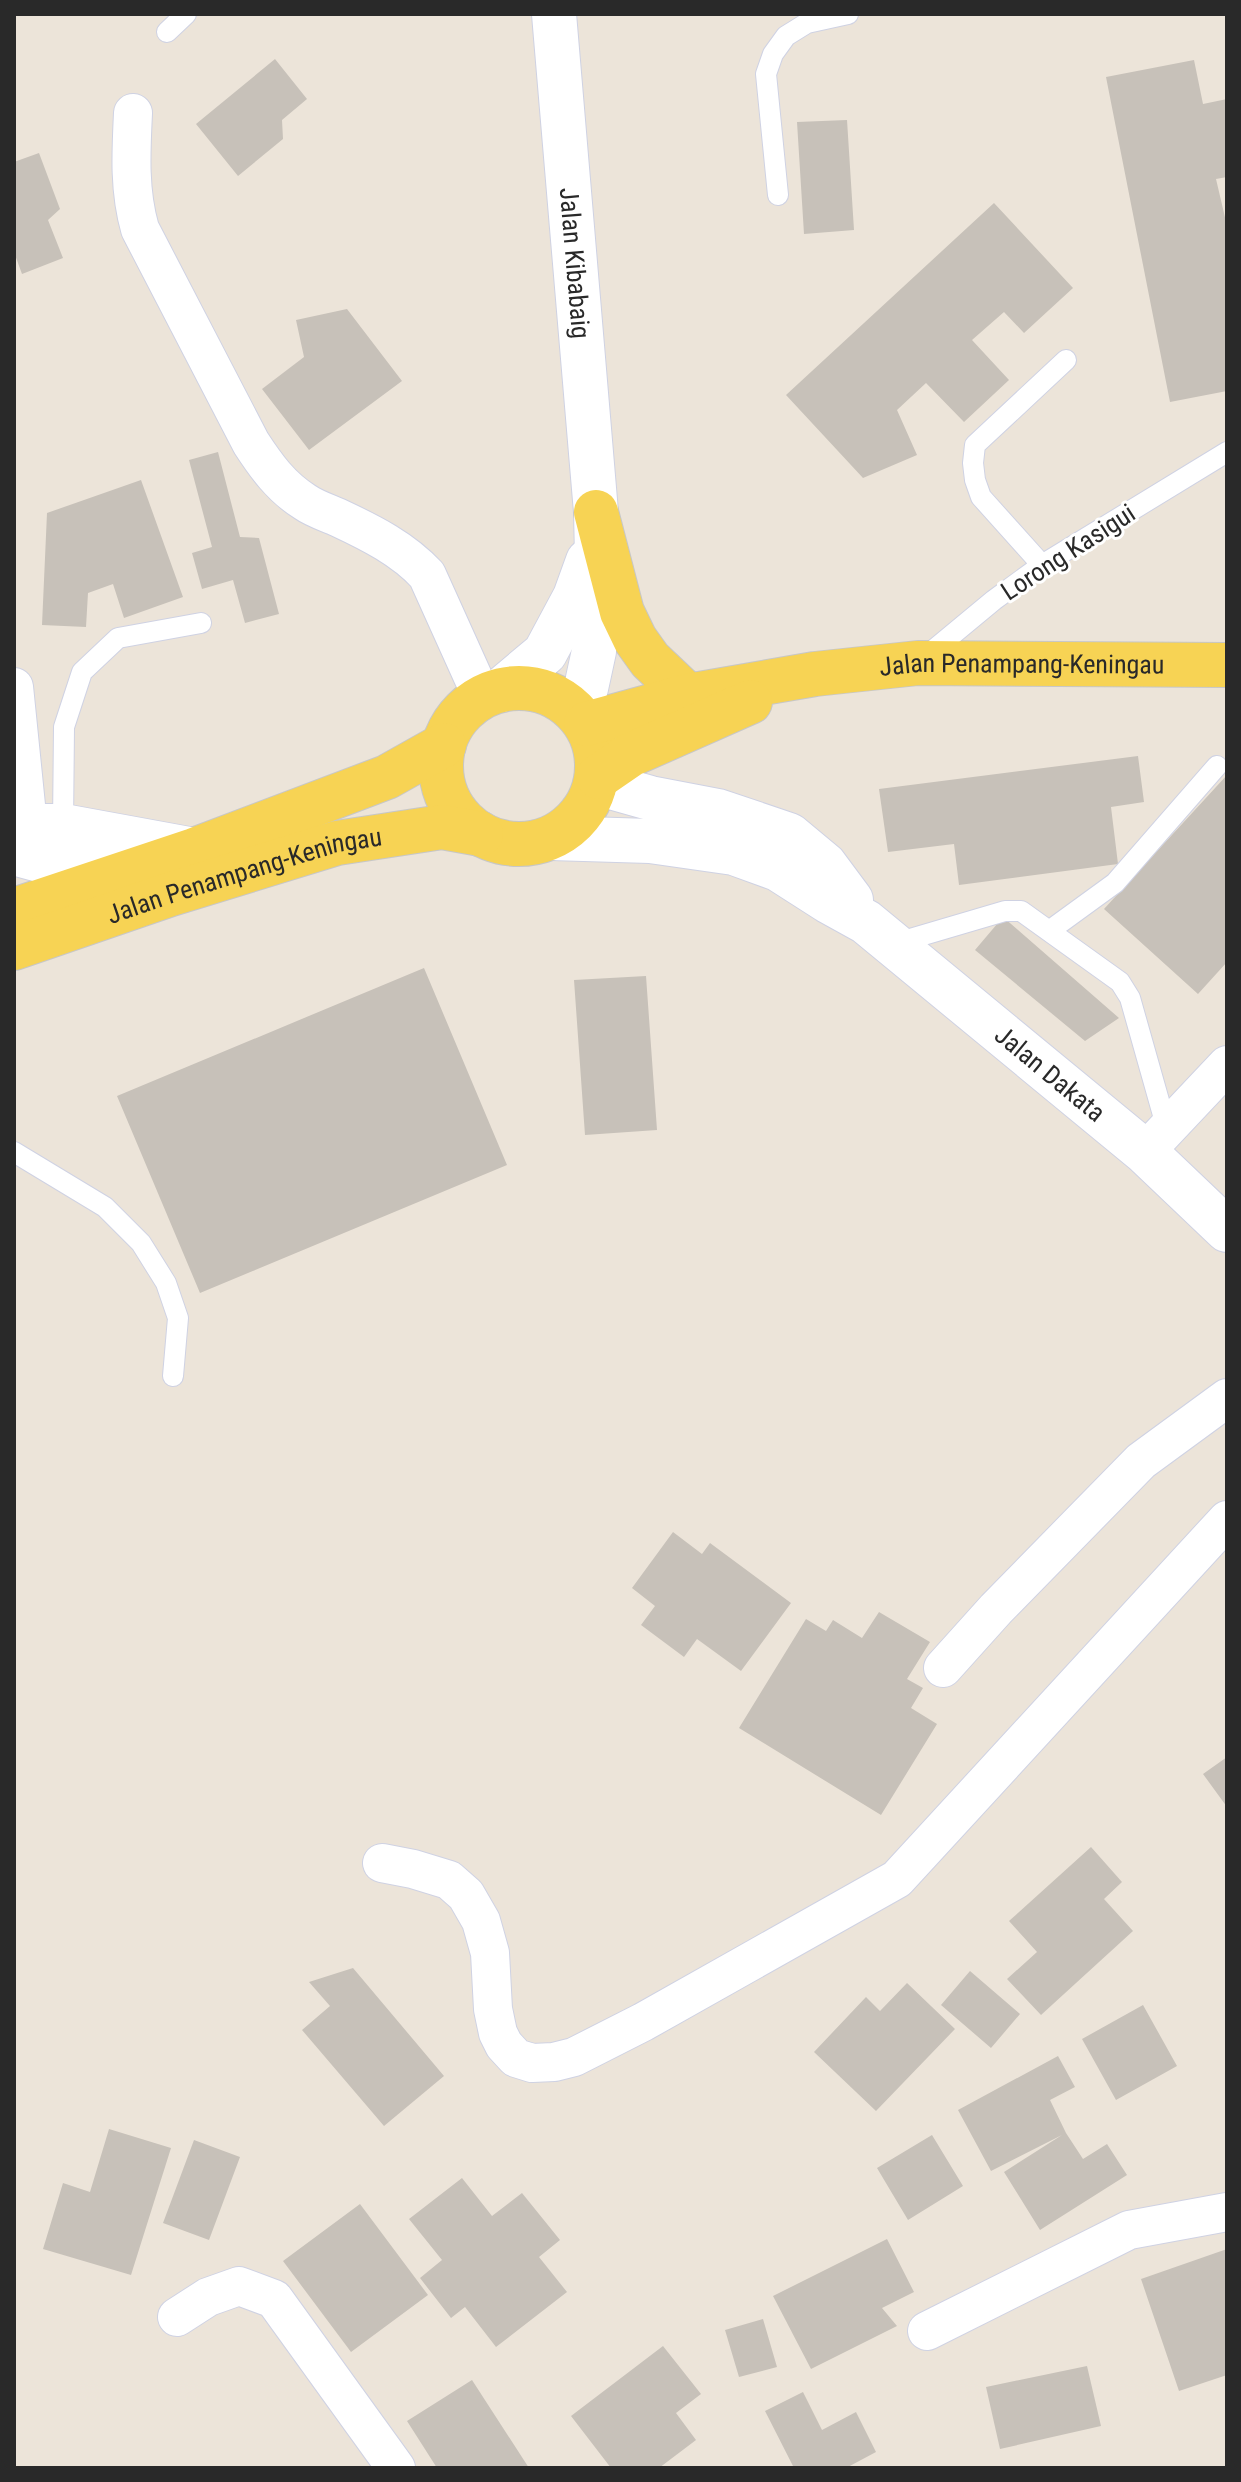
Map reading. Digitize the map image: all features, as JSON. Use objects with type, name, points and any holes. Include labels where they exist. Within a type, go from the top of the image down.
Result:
[{"type":"main road","points":[[596,512],[622,612],[635,639],[650,660],[688,696]]},
{"type":"main road","name":"Jalan Penampang-Keningau","points":[[580,718],[815,674],[918,663],[1227,665]]},
{"type":"main road","name":"Jalan Penampang-Keningau","points":[[597,780],[630,755],[815,674]]},
{"type":"main road","points":[[521,688],[559,698],[580,718],[594,740],[598,758],[597,780],[587,806],[572,825],[551,838],[528,844],[504,843],[481,834],[460,818],[446,796],[440,771],[444,745],[452,726],[465,710],[492,693],[521,688]]},
{"type":"main road","name":"Jalan Penampang-Keningau","points":[[14,913],[23,907],[194,850],[387,777],[444,745]]},
{"type":"main road","name":"Jalan Penampang-Keningau","points":[[14,948],[171,894],[337,843],[442,827],[481,834]]},
{"type":"main road","points":[[109,879],[171,894]]},
{"type":"street","name":"Jalan Kibabaig","points":[[554,14],[596,512],[598,600],[593,660],[580,718]]},
{"type":"street","points":[[133,113],[130,158],[133,206],[140,229],[265,466],[283,486],[306,503],[358,527],[412,559],[427,575],[492,693]]},
{"type":"street","name":"Jalan Kibabaig","points":[[492,693],[545,653],[575,597],[587,564],[596,512]]},
{"type":"street","points":[[14,687],[30,832]]},
{"type":"street","name":"Jalan Dakata","points":[[597,780],[650,798],[718,811],[789,835],[825,865],[880,933]]},
{"type":"street","points":[[650,798],[650,841]]},
{"type":"street","points":[[30,832],[194,850]]},
{"type":"street","points":[[30,832],[109,879]]},
{"type":"street","name":"Jalan Dakata","points":[[551,838],[650,841],[734,853],[778,869],[880,933],[1156,1140],[1227,1230]]},
{"type":"street","points":[[1156,1140],[1227,1065]]},
{"type":"street","points":[[943,1668],[996,1609],[1141,1461],[1227,1398]]},
{"type":"street","points":[[382,1863],[449,1880],[466,1895],[481,1921],[490,1953],[493,2009],[498,2033],[516,2058],[532,2063],[574,2057],[643,2022],[897,1879],[1227,1520]]},
{"type":"street","points":[[927,2331],[1129,2230],[1227,2212]]},
{"type":"street","points":[[177,2317],[208,2297],[239,2286],[274,2299],[396,2468]]},
{"type":"lane","points":[[167,32],[186,14]]},
{"type":"lane","points":[[778,195],[766,74],[773,54],[786,36],[807,23],[848,14]]},
{"type":"lane","points":[[1042,565],[981,497],[973,463],[975,445],[1066,360]]},
{"type":"lane","name":"Lorong Kasigui","points":[[918,663],[1042,565],[1227,452]]},
{"type":"lane","points":[[30,832],[82,672],[118,638],[201,623]]},
{"type":"lane","points":[[1049,931],[1115,883],[1217,766]]},
{"type":"lane","points":[[880,933],[1005,911],[1021,911],[1120,982],[1130,998],[1156,1140]]},
{"type":"lane","points":[[14,1152],[105,1207],[141,1243],[166,1283],[178,1318],[173,1376]]},
{"type":"building","points":[[275,59],[307,99],[282,120],[283,139],[238,176],[196,124]]},
{"type":"building","points":[[1194,60],[1203,104],[1227,99],[1227,177],[1216,179],[1227,226],[1227,391],[1170,402],[1106,77]]},
{"type":"building","points":[[847,120],[854,230],[804,234],[797,122]]},
{"type":"building","points":[[39,153],[60,209],[48,220],[63,258],[22,274],[14,252],[14,162]]},
{"type":"building","points":[[994,203],[1073,288],[1024,333],[1004,312],[972,340],[1009,380],[964,422],[926,383],[897,410],[917,455],[863,478],[786,395]]},
{"type":"building","points":[[347,309],[402,381],[309,450],[262,389],[304,357],[296,320]]},
{"type":"building","points":[[218,452],[240,537],[259,538],[279,614],[245,623],[233,580],[202,589],[192,553],[212,547],[189,460]]},
{"type":"building","points":[[141,480],[183,597],[124,618],[113,584],[88,593],[86,627],[42,625],[47,513]]},
{"type":"building","points":[[1138,756],[1144,802],[1111,807],[1118,864],[959,885],[954,844],[888,852],[879,789]]},
{"type":"building","points":[[1227,775],[1227,962],[1198,994],[1104,909]]},
{"type":"building","points":[[1003,917],[1119,1018],[1085,1041],[975,950]]},
{"type":"building","points":[[424,968],[507,1165],[200,1293],[117,1096]]},
{"type":"building","points":[[646,976],[657,1130],[585,1135],[574,980]]},
{"type":"building","points":[[673,1532],[702,1554],[710,1543],[791,1603],[741,1671],[697,1639],[684,1657],[641,1625],[655,1606],[632,1588]]},
{"type":"building","points":[[879,1612],[930,1642],[907,1679],[923,1688],[911,1708],[937,1724],[881,1815],[739,1728],[806,1619],[826,1631],[833,1620],[862,1638]]},
{"type":"building","points":[[1227,1757],[1227,1807],[1203,1774]]},
{"type":"building","points":[[1091,1847],[1122,1882],[1104,1899],[1133,1931],[1041,2015],[1007,1979],[1037,1952],[1009,1921]]},
{"type":"building","points":[[353,1968],[444,2076],[384,2126],[302,2030],[330,2006],[309,1982]]},
{"type":"building","points":[[970,1971],[1020,2014],[991,2048],[941,2005]]},
{"type":"building","points":[[907,1983],[955,2029],[876,2111],[814,2052],[866,1997],[880,2011]]},
{"type":"building","points":[[1143,2005],[1177,2066],[1116,2100],[1082,2039]]},
{"type":"building","points":[[1058,2056],[1075,2087],[1050,2100],[1066,2133],[1083,2159],[1107,2144],[1127,2175],[1040,2230],[1004,2172],[1062,2135],[991,2171],[958,2110]]},
{"type":"building","points":[[109,2129],[171,2148],[131,2275],[43,2249],[63,2183],[90,2192]]},
{"type":"building","points":[[932,2135],[963,2186],[908,2220],[877,2168]]},
{"type":"building","points":[[194,2140],[240,2157],[209,2240],[163,2223]]},
{"type":"building","points":[[462,2178],[492,2216],[522,2193],[560,2240],[539,2257],[567,2292],[496,2347],[465,2307],[451,2318],[420,2278],[442,2260],[409,2219]]},
{"type":"building","points":[[360,2204],[428,2295],[351,2352],[283,2261]]},
{"type":"building","points":[[887,2239],[914,2292],[882,2308],[897,2326],[811,2369],[773,2296]]},
{"type":"building","points":[[1227,2249],[1227,2375],[1179,2391],[1141,2279]]},
{"type":"building","points":[[763,2319],[777,2367],[739,2377],[725,2330]]},
{"type":"building","points":[[663,2346],[701,2394],[676,2413],[696,2440],[659,2468],[611,2468],[571,2416]]},
{"type":"building","points":[[1087,2366],[1101,2426],[1000,2449],[986,2387]]},
{"type":"building","points":[[472,2380],[529,2468],[437,2468],[407,2421]]},
{"type":"building","points":[[803,2392],[822,2430],[856,2412],[876,2452],[846,2468],[794,2468],[765,2411]]}]
